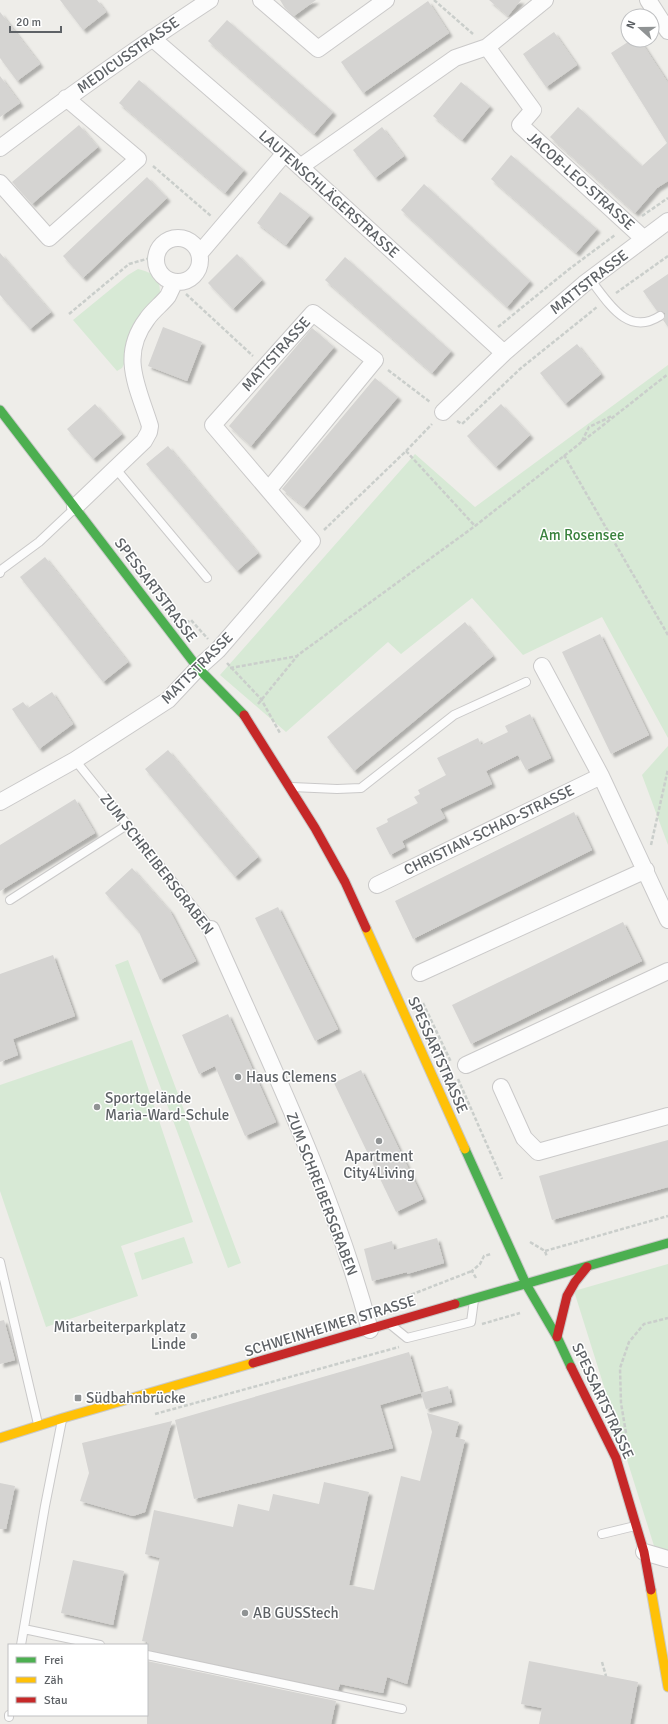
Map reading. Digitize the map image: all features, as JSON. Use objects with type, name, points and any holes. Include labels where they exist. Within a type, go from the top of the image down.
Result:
[{"type":"street","name":"MEDICUSSTRASSE","points":[[0,148],[66,98],[152,38],[210,0]]},
{"type":"street","points":[[261,0],[318,48],[386,0]]},
{"type":"street","points":[[300,167],[455,58],[487,46],[545,0]]},
{"type":"street","points":[[648,0],[668,31]]},
{"type":"street","name":"LAUTENSCHLÄGERSTRASSE","points":[[152,38],[285,153],[485,338],[504,353]]},
{"type":"street","name":"JACOB-LEO-STRASSE","points":[[487,46],[533,110],[520,125],[644,239]]},
{"type":"street","name":"MEDICUSSTRASSE","points":[[66,98],[138,159]]},
{"type":"street","points":[[199,254],[285,153]]},
{"type":"street","points":[[0,183],[49,238],[138,159]]},
{"type":"street","name":"MATTSTRASSE","points":[[443,412],[504,353],[590,279],[668,221]]},
{"type":"street","points":[[177,238],[191,242],[199,254],[199,268],[189,280],[178,282],[162,276],[156,263],[159,249],[164,243],[177,238]]},
{"type":"street","points":[[75,507],[144,441],[150,432],[150,426],[134,381],[132,365],[133,359],[138,333],[148,318],[178,282]]},
{"type":"street","name":"MATTSTRASSE","points":[[0,802],[75,760],[168,700],[198,668],[218,650],[312,541],[213,425],[314,313],[375,360]]},
{"type":"street","points":[[268,489],[375,360]]},
{"type":"street","name":"SPESSARTSTRASSE","points":[[0,410],[198,668],[246,718],[315,828],[345,882],[526,1284],[537,1305],[558,1337],[591,1410],[616,1458],[644,1552],[668,1688]]},
{"type":"street","points":[[542,666],[601,776],[668,920]]},
{"type":"street","name":"CHRISTIAN-SCHAD-STRASSE","points":[[377,885],[601,776]]},
{"type":"street","points":[[420,973],[646,870]]},
{"type":"street","name":"ZUM SCHREIBERSGRABEN","points":[[211,929],[312,1158],[338,1228],[370,1330]]},
{"type":"street","points":[[466,1064],[668,971]]},
{"type":"street","points":[[501,1087],[524,1138],[538,1152],[668,1116]]},
{"type":"street","name":"SCHWEINHEIMER STRASSE","points":[[0,1438],[38,1424],[134,1398],[668,1243]]},
{"type":"street","name":"SPESSARTSTRASSE","points":[[558,1337],[567,1296],[574,1282],[587,1267]]},
{"type":"street","points":[[644,1552],[668,1559]]},
{"type":"lane","points":[[590,279],[606,300],[623,318],[637,323],[660,316]]},
{"type":"lane","points":[[116,469],[207,578]]},
{"type":"lane","points":[[0,571],[39,542],[75,507]]},
{"type":"lane","points":[[289,786],[337,790],[361,788],[454,716],[526,682]]},
{"type":"lane","name":"ZUM SCHREIBERSGRABEN","points":[[75,760],[211,929]]},
{"type":"lane","points":[[10,900],[126,825]]},
{"type":"lane","points":[[0,1262],[38,1424]]},
{"type":"lane","points":[[388,1324],[407,1338],[471,1322],[475,1298]]},
{"type":"lane","points":[[21,1644],[62,1417]]},
{"type":"lane","points":[[602,1534],[636,1526]]},
{"type":"lane","points":[[24,1629],[95,1644]]},
{"type":"lane","points":[[148,1655],[402,1709]]},
{"type":"path","points":[[434,0],[487,46]]},
{"type":"path","points":[[138,159],[152,165],[222,226]]},
{"type":"path","points":[[485,338],[568,270],[668,198]]},
{"type":"path","points":[[69,314],[129,264],[157,256]]},
{"type":"path","points":[[375,360],[443,412],[462,424],[520,369],[606,300],[668,256]]},
{"type":"path","points":[[178,282],[185,292],[265,367]]},
{"type":"path","points":[[246,718],[298,655],[475,526],[668,374]]},
{"type":"path","points":[[312,541],[406,451],[443,412]]},
{"type":"path","points":[[581,442],[589,427],[618,413]]},
{"type":"path","points":[[406,451],[475,526]]},
{"type":"path","points":[[564,455],[668,635]]},
{"type":"path","points":[[225,668],[298,655]]},
{"type":"path","points":[[646,870],[668,770]]},
{"type":"path","points":[[545,1251],[668,1216]]},
{"type":"path","points":[[478,1325],[521,1313],[537,1305]]},
{"type":"path","points":[[616,1458],[626,1432],[621,1403],[620,1368],[629,1342],[644,1324],[668,1318]]},
{"type":"path","points":[[154,1415],[402,1346]]},
{"type":"path","points":[[602,1662],[606,1676]]},
{"type":"green space","points":[[138,269],[148,272],[155,277],[158,281],[160,296],[122,368],[117,371],[73,320],[128,275]]},
{"type":"green space","name":"Am Rosensee","points":[[668,365],[668,738],[602,617],[523,655],[472,598],[401,654],[388,642],[286,732],[220,675],[415,454],[475,507]]},
{"type":"green space","points":[[668,746],[668,845],[642,775]]},
{"type":"green space","points":[[128,960],[241,1263],[228,1268],[115,965]]},
{"type":"green space","points":[[132,1040],[193,1222],[121,1246],[138,1296],[46,1327],[0,1191],[0,1085]]},
{"type":"green space","points":[[184,1237],[193,1263],[142,1280],[134,1253]]},
{"type":"green space","points":[[668,1264],[668,1552],[655,1549],[574,1291]]},
{"type":"building","points":[[60,0],[97,0],[106,12],[83,30]]},
{"type":"building","points":[[280,0],[316,0],[294,16],[285,8]]},
{"type":"building","points":[[489,0],[521,0],[508,16]]},
{"type":"building","points":[[428,1],[449,33],[363,93],[341,62]]},
{"type":"building","points":[[0,12],[40,64],[17,81],[0,58]]},
{"type":"building","points":[[227,20],[333,112],[314,134],[208,41]]},
{"type":"building","points":[[554,32],[577,65],[546,87],[523,54]]},
{"type":"building","points":[[620,47],[645,48],[668,83],[668,181],[657,188],[635,213],[550,137],[578,107],[642,166],[667,143],[611,53]]},
{"type":"building","points":[[0,76],[20,103],[0,117]]},
{"type":"building","points":[[139,80],[244,170],[225,193],[119,103]]},
{"type":"building","points":[[461,82],[490,106],[462,140],[433,116]]},
{"type":"building","points":[[79,125],[98,147],[32,204],[12,182]]},
{"type":"building","points":[[382,127],[404,156],[375,178],[353,150]]},
{"type":"building","points":[[511,155],[597,229],[576,253],[491,179]]},
{"type":"building","points":[[147,177],[167,198],[83,278],[63,256]]},
{"type":"building","points":[[424,184],[530,281],[507,307],[401,210]]},
{"type":"building","points":[[280,192],[310,215],[286,245],[257,223]]},
{"type":"building","points":[[0,253],[51,312],[30,329],[0,295]]},
{"type":"building","points":[[237,254],[262,280],[233,309],[208,283]]},
{"type":"building","points":[[345,257],[451,351],[432,373],[325,280]]},
{"type":"building","points":[[668,274],[668,327],[663,320],[665,313],[657,311],[643,291]]},
{"type":"building","points":[[163,327],[202,342],[187,381],[148,366]]},
{"type":"building","points":[[312,328],[334,347],[251,446],[229,426]]},
{"type":"building","points":[[577,344],[601,374],[565,404],[540,373]]},
{"type":"building","points":[[375,378],[398,397],[304,507],[282,489]]},
{"type":"building","points":[[95,404],[122,434],[93,459],[67,429]]},
{"type":"building","points":[[501,404],[530,435],[496,467],[467,436]]},
{"type":"building","points":[[168,446],[258,553],[237,571],[146,464]]},
{"type":"building","points":[[45,557],[128,662],[103,682],[20,577]]},
{"type":"building","points":[[465,622],[493,656],[354,771],[327,737]]},
{"type":"building","points":[[600,634],[649,735],[611,754],[562,652]]},
{"type":"building","points":[[52,692],[73,724],[39,749],[12,709],[23,702],[28,708]]},
{"type":"building","points":[[530,714],[551,758],[526,770],[518,755],[486,771],[492,784],[440,809],[445,818],[402,841],[405,847],[390,855],[376,828],[388,822],[387,819],[418,803],[414,797],[420,794],[418,790],[446,775],[437,758],[478,738],[481,745],[508,732],[505,726]]},
{"type":"building","points":[[168,750],[258,857],[235,877],[145,769]]},
{"type":"building","points":[[75,799],[95,833],[0,891],[0,845]]},
{"type":"building","points":[[574,812],[592,850],[413,939],[395,901]]},
{"type":"building","points":[[132,868],[170,911],[196,961],[160,980],[139,932],[105,893]]},
{"type":"building","points":[[278,907],[338,1029],[315,1041],[255,918]]},
{"type":"building","points":[[623,922],[642,961],[471,1044],[452,1005]]},
{"type":"building","points":[[53,955],[75,1016],[13,1039],[18,1055],[0,1062],[0,974]]},
{"type":"building","name":"Haus Clemens","points":[[228,1014],[276,1122],[245,1136],[215,1066],[199,1074],[182,1035]]},
{"type":"building","name":"Apartment City4Living","points":[[361,1070],[423,1199],[396,1212],[334,1083]]},
{"type":"building","points":[[668,1140],[668,1187],[552,1220],[539,1176]]},
{"type":"building","points":[[437,1238],[444,1263],[407,1274],[407,1272],[372,1281],[364,1249],[392,1241],[394,1250]]},
{"type":"building","points":[[4,1320],[15,1360],[0,1364],[0,1321]]},
{"type":"building","points":[[409,1352],[421,1393],[380,1405],[393,1448],[194,1499],[175,1420]]},
{"type":"building","points":[[448,1386],[452,1402],[426,1409],[421,1393]]},
{"type":"building","name":"AB GUSStech","points":[[427,1413],[459,1422],[455,1437],[465,1440],[407,1684],[387,1677],[383,1693],[340,1684],[338,1690],[148,1650],[147,1642],[142,1641],[160,1558],[145,1554],[154,1510],[233,1527],[238,1504],[269,1511],[273,1494],[319,1504],[324,1482],[369,1492],[349,1585],[374,1590],[401,1476],[420,1481],[432,1432]]},
{"type":"building","points":[[172,1421],[145,1512],[133,1516],[80,1501],[89,1473],[82,1443]]},
{"type":"building","points":[[0,1483],[15,1486],[6,1529],[0,1529]]},
{"type":"building","points":[[73,1560],[124,1571],[113,1625],[61,1613]]},
{"type":"building","points":[[148,1661],[336,1701],[331,1724],[147,1724]]},
{"type":"building","points":[[529,1661],[638,1682],[630,1724],[539,1724],[542,1708],[521,1704]]},
{"type":"traffic: fast","points":[[0,410],[198,668],[244,715]]},
{"type":"traffic: fast","points":[[465,1149],[526,1284],[557,1337],[571,1367]]},
{"type":"traffic: fast","points":[[455,1304],[668,1243]]},
{"type":"traffic: slow","points":[[366,928],[465,1149]]},
{"type":"traffic: slow","points":[[0,1438],[63,1418],[253,1363]]},
{"type":"traffic: slow","points":[[651,1590],[668,1687]]},
{"type":"traffic: jam","points":[[244,715],[315,828],[345,882],[366,928]]},
{"type":"traffic: jam","points":[[557,1337],[567,1296],[575,1282],[587,1267]]},
{"type":"traffic: jam","points":[[253,1363],[455,1304]]},
{"type":"traffic: jam","points":[[571,1367],[616,1458],[644,1552],[651,1590]]},
{"type":"place","name":"Haus Clemens","points":[[238,1077]]},
{"type":"place","name":"Sportgelände Maria-Ward-Schule","points":[[97,1107]]},
{"type":"place","name":"Apartment City4Living","points":[[379,1141]]},
{"type":"place","name":"Mitarbeiterparkplatz Linde","points":[[194,1336]]},
{"type":"place","name":"Südbahnbrücke","points":[[78,1398]]},
{"type":"place","name":"AB GUSStech","points":[[245,1613]]}]
